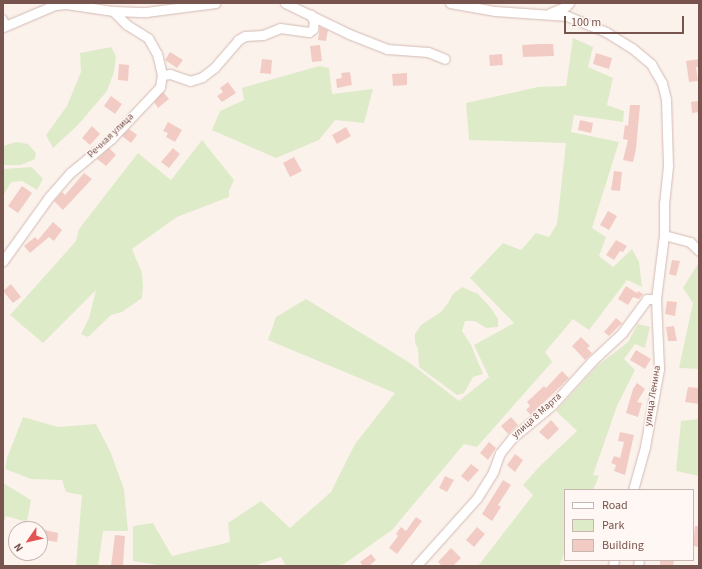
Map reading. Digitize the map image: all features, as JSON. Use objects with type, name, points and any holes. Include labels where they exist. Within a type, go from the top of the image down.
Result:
[{"type":"street","points":[[5,23],[55,5],[66,4],[113,11],[146,12],[215,3]]},
{"type":"street","points":[[285,3],[349,34],[387,49],[428,52],[445,59]]},
{"type":"street","name":"улица Ленина","points":[[450,3],[495,11],[567,16],[606,32],[625,44],[650,64],[662,83],[666,100],[668,166],[664,204],[664,235],[656,299],[658,369],[645,447],[633,489]]},
{"type":"street","points":[[548,14],[565,7],[569,3]]},
{"type":"street","points":[[113,11],[127,25],[148,38],[157,54],[162,74],[170,74],[190,81],[202,77],[214,68],[238,40],[245,36],[263,35],[280,28],[309,32],[313,29],[314,22],[312,15]]},
{"type":"street","name":"Речная улица","points":[[3,261],[49,197],[70,173],[110,139],[160,87],[162,74]]},
{"type":"street","points":[[664,235],[690,242],[699,251]]},
{"type":"street","name":"улица 8 Марта","points":[[416,566],[477,498],[493,472],[500,453],[512,438],[552,405],[592,361],[622,333],[647,299],[656,299]]},
{"type":"green space","points":[[573,38],[593,47],[588,67],[613,78],[607,105],[624,111],[623,122],[574,115],[571,132],[619,142],[592,228],[606,237],[599,256],[613,267],[632,249],[639,262],[642,287],[627,280],[589,330],[573,319],[545,352],[552,362],[477,447],[464,444],[392,530],[344,564],[335,566],[286,566],[281,557],[254,566],[164,566],[133,561],[133,526],[153,523],[172,556],[230,542],[228,523],[261,501],[290,528],[331,492],[355,444],[395,393],[268,340],[276,317],[306,299],[410,363],[459,401],[489,377],[474,345],[514,323],[470,278],[503,243],[521,250],[536,233],[549,237],[557,224],[566,143],[469,140],[466,103],[538,87],[566,86]]},
{"type":"green space","points":[[111,47],[116,56],[114,72],[107,91],[78,125],[53,148],[46,135],[67,106],[81,72],[80,53]]},
{"type":"green space","points":[[319,66],[329,68],[332,94],[373,89],[364,123],[335,120],[319,140],[276,158],[212,130],[220,111],[244,100],[242,88]]},
{"type":"green space","points":[[202,140],[234,180],[229,191],[229,197],[177,217],[132,249],[142,273],[142,298],[122,312],[111,315],[88,337],[81,334],[89,318],[96,290],[43,343],[10,315],[76,241],[79,229],[138,153],[171,180]]},
{"type":"green space","points":[[16,142],[28,144],[36,153],[35,159],[21,165],[3,165],[3,146]]},
{"type":"green space","points":[[32,167],[43,179],[37,190],[22,181],[11,182],[3,196],[3,169]]},
{"type":"green space","points":[[699,262],[699,369],[679,368],[693,303],[683,288]]},
{"type":"green space","points":[[462,287],[478,294],[490,307],[498,319],[498,327],[486,328],[475,321],[465,321],[462,331],[471,345],[483,374],[473,377],[464,393],[457,395],[419,367],[415,334],[421,325],[441,312],[453,294]]},
{"type":"green space","points":[[638,324],[650,327],[645,348],[635,344],[624,359],[635,370],[617,406],[593,475],[599,476],[593,489],[564,489],[564,554],[559,566],[478,566],[533,495],[523,485],[539,467],[577,431],[556,411],[597,366],[628,342]]},
{"type":"green space","points":[[23,417],[58,427],[96,424],[110,451],[124,489],[128,531],[103,531],[98,566],[76,566],[82,495],[66,492],[62,480],[31,479],[5,469],[7,458]]},
{"type":"green space","points":[[699,419],[699,476],[676,471],[681,421]]},
{"type":"green space","points":[[3,483],[31,500],[27,521],[6,516],[3,524]]},
{"type":"building","points":[[320,27],[328,30],[326,41],[318,40]]},
{"type":"building","points":[[553,44],[554,56],[523,57],[522,45]]},
{"type":"building","points":[[320,45],[322,61],[312,62],[310,46]]},
{"type":"building","points":[[170,52],[183,60],[177,68],[165,60]]},
{"type":"building","points":[[596,53],[612,58],[609,69],[593,64]]},
{"type":"building","points":[[502,54],[503,65],[490,66],[489,55]]},
{"type":"building","points":[[262,59],[272,60],[271,74],[260,73]]},
{"type":"building","points":[[699,59],[699,67],[696,67],[698,81],[689,82],[686,61]]},
{"type":"building","points":[[119,64],[129,65],[128,81],[118,80]]},
{"type":"building","points":[[350,72],[352,85],[337,88],[336,79],[342,78],[341,73]]},
{"type":"building","points":[[407,73],[407,85],[393,86],[392,74]]},
{"type":"building","points":[[228,82],[236,93],[222,102],[217,96],[223,92],[220,88]]},
{"type":"building","points":[[163,92],[169,99],[158,108],[154,102]]},
{"type":"building","points":[[111,96],[122,104],[115,114],[104,106]]},
{"type":"building","points":[[699,101],[699,112],[692,113],[691,102]]},
{"type":"building","points":[[630,105],[640,105],[636,149],[633,162],[623,160],[628,140],[623,139],[625,125],[628,126]]},
{"type":"building","points":[[580,120],[593,123],[591,133],[578,130]]},
{"type":"building","points":[[168,122],[182,130],[175,142],[166,137],[168,133],[163,131]]},
{"type":"building","points":[[92,126],[100,134],[90,145],[82,138]]},
{"type":"building","points":[[346,127],[351,136],[337,144],[332,135]]},
{"type":"building","points":[[129,129],[137,135],[131,143],[122,136]]},
{"type":"building","points":[[109,148],[116,155],[106,166],[97,159]]},
{"type":"building","points":[[173,148],[180,154],[169,168],[161,162]]},
{"type":"building","points":[[294,157],[302,171],[290,177],[283,163]]},
{"type":"building","points":[[614,171],[622,172],[620,191],[611,190]]},
{"type":"building","points":[[84,173],[92,179],[63,210],[54,201],[62,192],[65,195]]},
{"type":"building","points":[[22,186],[32,193],[18,213],[8,206]]},
{"type":"building","points":[[608,211],[617,216],[609,230],[600,225]]},
{"type":"building","points":[[53,222],[62,230],[54,241],[49,237],[30,253],[24,246],[35,237],[38,240]]},
{"type":"building","points":[[616,240],[627,246],[623,252],[620,251],[614,260],[606,255]]},
{"type":"building","points":[[672,260],[680,261],[676,276],[669,274]]},
{"type":"building","points":[[11,284],[21,297],[13,303],[3,291]]},
{"type":"building","points":[[626,286],[637,293],[638,291],[643,294],[639,299],[633,297],[628,305],[618,299]]},
{"type":"building","points":[[667,301],[677,302],[675,316],[665,314]]},
{"type":"building","points":[[616,318],[622,323],[609,336],[604,332]]},
{"type":"building","points":[[674,326],[677,341],[668,341],[666,327]]},
{"type":"building","points":[[581,337],[590,346],[587,348],[592,353],[585,360],[572,346]]},
{"type":"building","points":[[636,350],[651,359],[645,369],[630,360]]},
{"type":"building","points":[[562,371],[569,378],[531,415],[526,410],[530,406],[527,402],[544,386],[546,388]]},
{"type":"building","points":[[637,383],[645,389],[637,402],[642,403],[638,417],[626,413],[633,389]]},
{"type":"building","points":[[688,387],[699,388],[699,404],[685,402]]},
{"type":"building","points":[[511,417],[518,425],[508,434],[501,426]]},
{"type":"building","points":[[551,420],[559,429],[548,440],[539,432]]},
{"type":"building","points":[[620,432],[634,435],[625,475],[614,471],[616,465],[611,463],[614,456],[620,458],[624,442],[618,441]]},
{"type":"building","points":[[489,442],[496,448],[488,460],[480,453]]},
{"type":"building","points":[[515,454],[523,460],[515,472],[507,465]]},
{"type":"building","points":[[471,464],[479,470],[468,482],[461,476]]},
{"type":"building","points":[[445,476],[454,480],[447,492],[439,488]]},
{"type":"building","points":[[503,480],[511,485],[498,505],[501,507],[492,521],[482,514]]},
{"type":"building","points":[[416,517],[422,521],[397,554],[389,548],[398,536],[396,534],[401,527],[406,531]]},
{"type":"building","points":[[695,526],[699,526],[699,547],[694,546]]},
{"type":"building","points":[[477,527],[485,534],[474,547],[466,540]]},
{"type":"building","points":[[48,531],[58,533],[57,542],[48,541]]},
{"type":"building","points":[[115,535],[125,536],[123,566],[111,566]]},
{"type":"building","points":[[451,548],[461,558],[453,566],[442,566],[438,562]]},
{"type":"building","points":[[371,554],[376,560],[369,566],[363,566],[360,562]]},
{"type":"building","points":[[660,561],[674,561],[673,566],[660,566]]}]
